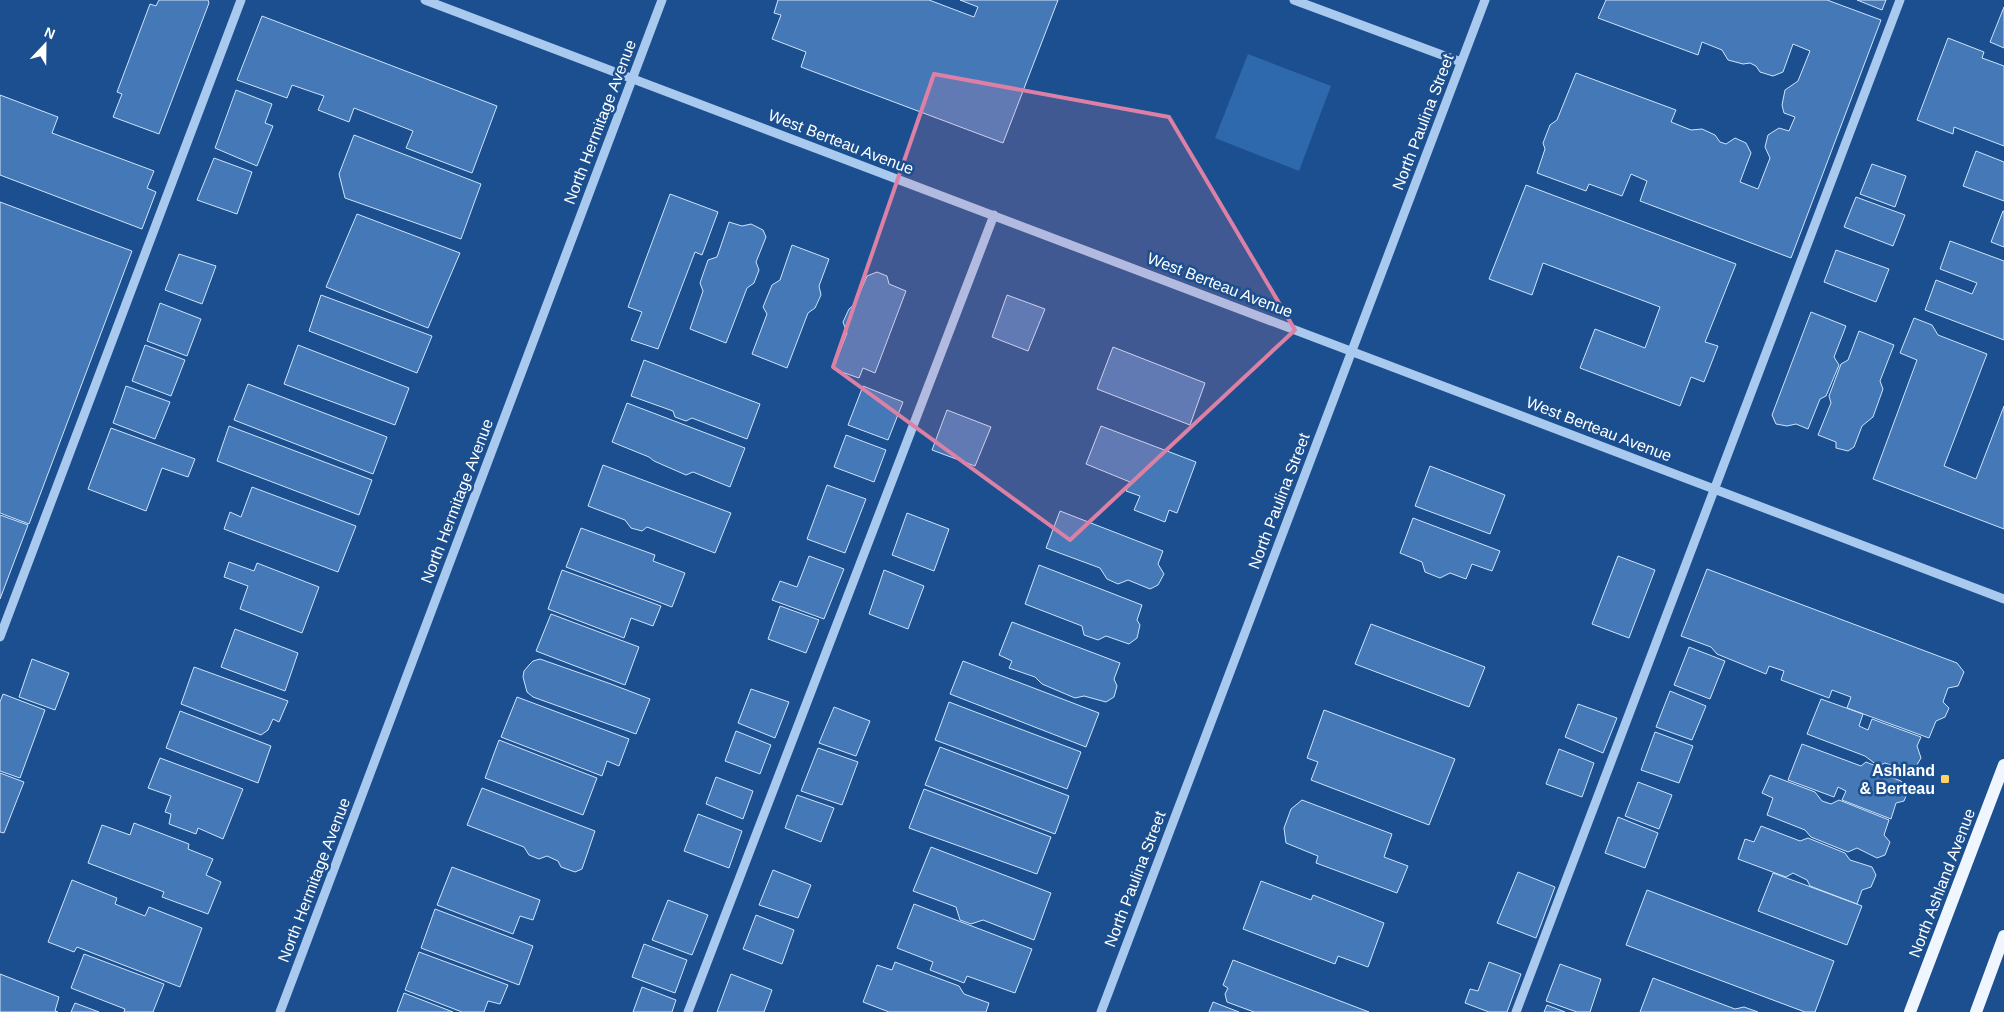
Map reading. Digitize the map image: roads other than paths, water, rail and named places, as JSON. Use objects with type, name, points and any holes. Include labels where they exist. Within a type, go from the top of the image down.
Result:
[{"type":"main road","name":"North Ashland Avenue","points":[[1910,1012],[2004,765]]},
{"type":"main road","points":[[1976,1012],[2004,936]]},
{"type":"street","points":[[0,637],[241,0]]},
{"type":"street","name":"West Berteau Avenue","points":[[425,0],[2004,599]]},
{"type":"street","name":"North Hermitage Avenue","points":[[280,1012],[662,0]]},
{"type":"street","points":[[1294,0],[1461,62]]},
{"type":"street","name":"North Paulina Street","points":[[1101,1012],[1485,0]]},
{"type":"street","points":[[1516,1012],[1900,0]]},
{"type":"street","points":[[688,1012],[994,215]]},
{"type":"place","name":"Ashland & Berteau","points":[[1945,779]]}]
